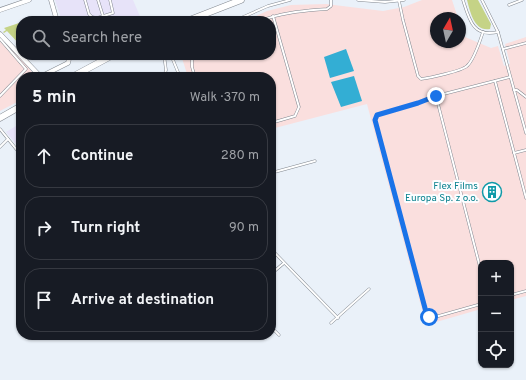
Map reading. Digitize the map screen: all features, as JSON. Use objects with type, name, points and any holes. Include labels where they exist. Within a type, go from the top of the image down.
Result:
[{"type":"main road","points":[[200,16],[242,0]]},
{"type":"main road","points":[[81,72],[104,60]]},
{"type":"main road","points":[[0,118],[16,109]]},
{"type":"street","points":[[0,10],[29,0]]},
{"type":"street","points":[[51,0],[56,16]]},
{"type":"street","points":[[0,34],[16,51]]},
{"type":"street","points":[[25,60],[36,72]]},
{"type":"street","points":[[50,72],[68,63],[69,60]]},
{"type":"lane","points":[[85,0],[91,16]]},
{"type":"lane","points":[[98,0],[103,16],[113,13],[110,0]]},
{"type":"lane","points":[[245,16],[268,6],[290,0]]},
{"type":"lane","points":[[273,16],[292,12],[327,9],[331,6],[331,0]]},
{"type":"lane","points":[[358,0],[385,2],[404,0]]},
{"type":"lane","points":[[463,0],[475,28],[483,32],[498,32]]},
{"type":"lane","points":[[482,0],[498,32],[526,133]]},
{"type":"lane","points":[[509,5],[522,0]]},
{"type":"lane","points":[[399,1],[418,76],[421,78],[429,78],[466,67],[472,59],[483,32]]},
{"type":"lane","points":[[276,26],[299,107],[295,116],[276,122]]},
{"type":"lane","points":[[0,38],[16,57]]},
{"type":"lane","points":[[503,49],[526,43]]},
{"type":"lane","points":[[18,60],[26,69],[23,72]]},
{"type":"lane","points":[[165,60],[165,72]]},
{"type":"lane","points":[[173,60],[178,72]]},
{"type":"lane","points":[[192,60],[194,72]]},
{"type":"lane","points":[[478,305],[435,317],[429,317],[426,312],[375,120],[377,115],[436,96],[510,77]]},
{"type":"lane","points":[[0,96],[16,79]]},
{"type":"lane","points":[[495,81],[526,198]]},
{"type":"lane","points":[[514,90],[518,90],[526,97]]},
{"type":"lane","points":[[436,96],[478,260]]},
{"type":"lane","points":[[0,129],[16,149]]},
{"type":"lane","points":[[0,147],[8,139]]},
{"type":"lane","points":[[514,153],[526,150]]},
{"type":"lane","points":[[276,172],[314,161]]},
{"type":"lane","points":[[276,254],[338,318]]},
{"type":"lane","points":[[276,270],[284,263]]},
{"type":"lane","points":[[331,324],[369,289]]},
{"type":"lane","points":[[514,294],[526,291]]},
{"type":"lane","points":[[276,332],[279,335]]},
{"type":"shaded area","points":[[55,0],[133,0],[140,16],[60,16]]},
{"type":"shaded area","points":[[422,0],[452,0],[456,12],[430,12],[430,48],[466,48],[466,37],[491,48],[498,46],[504,66],[510,64],[505,44],[526,37],[526,296],[514,299],[514,260],[478,260],[478,310],[426,325],[367,104],[276,128],[276,72],[186,72],[183,60],[276,60],[276,16],[256,16],[267,11],[291,5],[326,4],[383,11],[404,7]]},
{"type":"shaded area","points":[[0,35],[16,53],[16,60],[22,60],[32,72],[16,72],[16,103],[0,111]]},
{"type":"shaded area","points":[[16,126],[16,144],[6,132]]},
{"type":"green space","points":[[467,0],[478,0],[491,24],[490,29],[485,29],[476,24],[471,15]]},
{"type":"green space","points":[[16,24],[16,41],[7,31],[4,33],[3,32],[6,30],[4,28]]},
{"type":"water","points":[[346,49],[354,71],[330,78],[324,57]]},
{"type":"water","points":[[354,76],[362,101],[341,107],[331,82]]},
{"type":"place","name":"Flex Films Europa Sp. z o.o.","points":[[492,192]]},
{"type":"route","points":[[429,317],[426,312],[375,120],[377,115],[436,96]]}]
